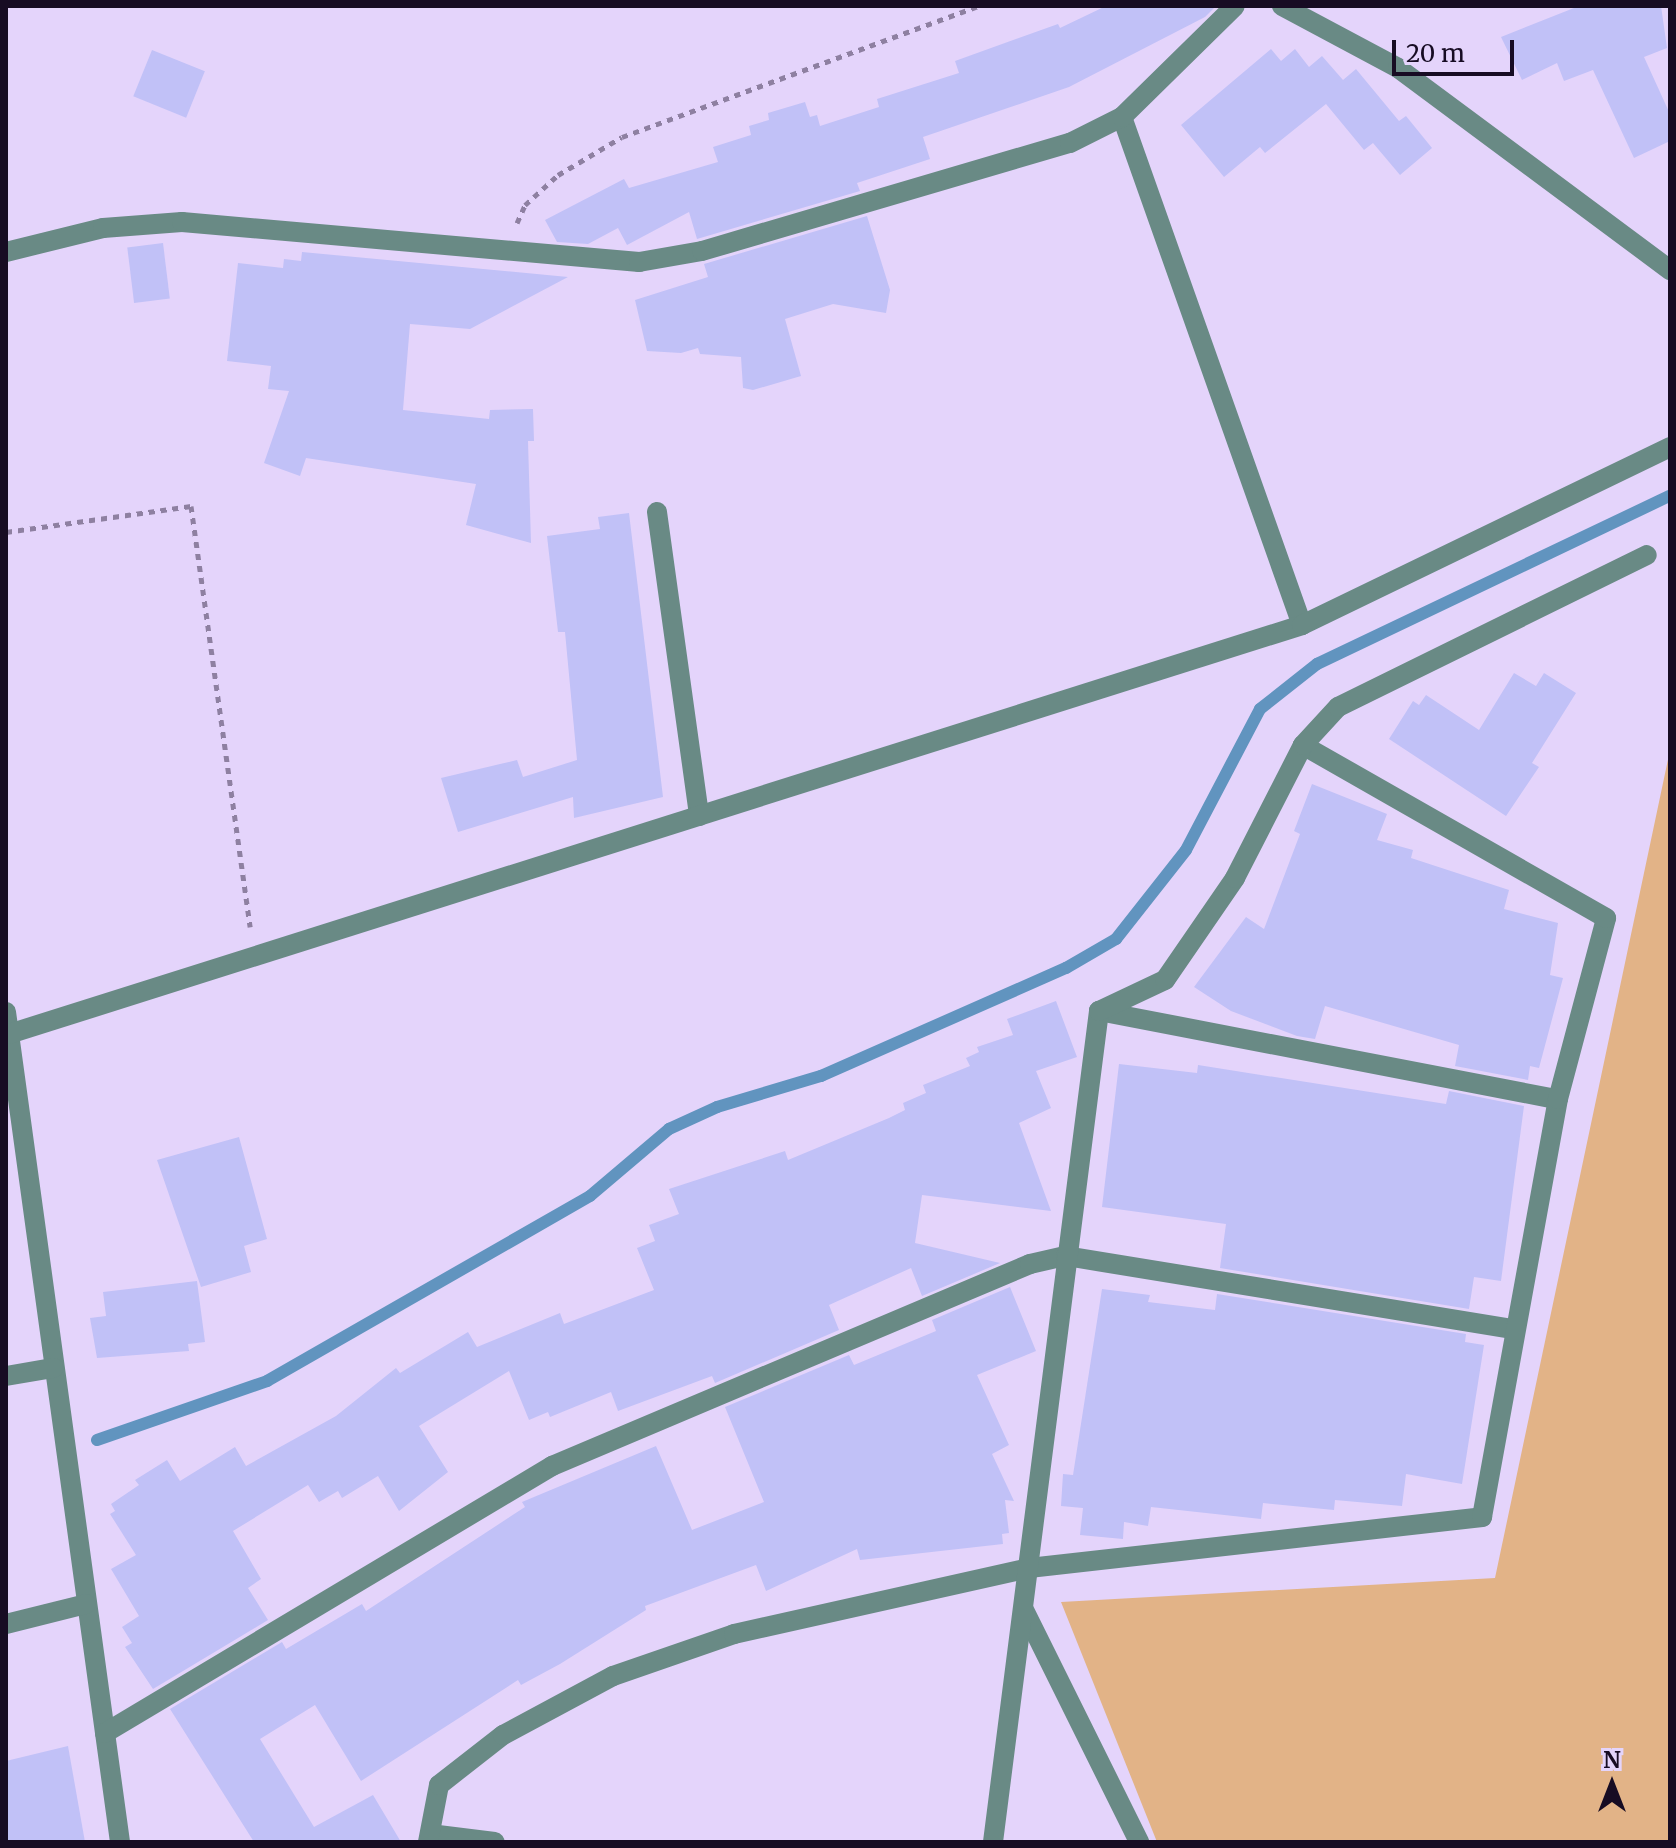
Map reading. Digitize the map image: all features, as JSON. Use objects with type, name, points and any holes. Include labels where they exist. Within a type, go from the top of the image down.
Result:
[{"type":"street","points":[[6,252],[103,228],[182,222],[503,253],[639,262],[702,251],[1070,143],[1122,117],[1235,6]]},
{"type":"street","points":[[1282,6],[1398,68],[1670,270]]},
{"type":"street","points":[[1122,117],[1302,625]]},
{"type":"street","points":[[9,1034],[1302,625],[1670,447]]},
{"type":"street","points":[[657,512],[699,816]]},
{"type":"street","points":[[1099,1011],[1165,980],[1235,878],[1303,745],[1338,707],[1647,555]]},
{"type":"street","points":[[495,1842],[429,1838],[439,1785],[503,1735],[613,1676],[734,1634],[1029,1568],[1482,1517],[1513,1329],[1558,1099],[1606,918],[1303,745]]},
{"type":"street","points":[[1099,1011],[1558,1099]]},
{"type":"street","points":[[993,1842],[1099,1011]]},
{"type":"street","points":[[6,1012],[120,1842]]},
{"type":"street","points":[[105,1733],[552,1466],[1030,1264],[1066,1256],[1513,1329]]},
{"type":"street","points":[[6,1376],[53,1368]]},
{"type":"street","points":[[6,1624],[86,1604]]},
{"type":"street","points":[[1024,1610],[1139,1842]]},
{"type":"path","points":[[503,253],[525,205],[558,175],[622,137],[979,6]]},
{"type":"path","points":[[6,532],[191,506],[254,954]]},
{"type":"shaded area","points":[[1670,750],[1670,1842],[1157,1842],[1061,1602],[1495,1578]]},
{"type":"building","points":[[1106,6],[1216,6],[1205,17],[1069,87],[923,137],[930,159],[857,183],[860,191],[697,239],[689,212],[627,245],[618,228],[588,244],[557,242],[545,220],[624,179],[629,188],[718,162],[713,147],[751,135],[749,126],[769,120],[768,113],[805,102],[810,117],[817,115],[820,126],[879,107],[877,99],[959,73],[955,61],[1058,24],[1060,28]]},
{"type":"building","points":[[1579,6],[1661,6],[1667,48],[1644,57],[1670,114],[1670,141],[1634,158],[1593,70],[1564,81],[1557,63],[1522,80],[1501,37]]},
{"type":"building","points":[[1271,49],[1281,61],[1295,49],[1309,67],[1322,56],[1343,80],[1356,69],[1399,121],[1406,116],[1432,148],[1400,175],[1373,143],[1364,150],[1326,104],[1265,153],[1260,147],[1224,177],[1181,125]]},
{"type":"building","points":[[152,50],[205,71],[186,118],[133,96]]},
{"type":"building","points":[[867,216],[890,290],[886,313],[833,304],[785,319],[801,376],[753,390],[743,388],[741,357],[700,354],[698,348],[681,353],[647,351],[635,300],[708,277],[704,264]]},
{"type":"building","points":[[163,243],[170,299],[134,303],[127,247]]},
{"type":"building","points":[[302,252],[568,277],[470,329],[410,324],[403,410],[489,419],[490,410],[533,409],[534,441],[528,441],[531,543],[466,525],[476,484],[306,458],[300,476],[264,463],[289,391],[268,389],[271,366],[227,361],[238,263],[283,268],[284,259],[301,261]]},
{"type":"building","points":[[629,513],[663,797],[574,818],[573,797],[458,832],[441,778],[517,760],[523,777],[577,760],[565,632],[558,632],[547,536],[600,529],[598,517]]},
{"type":"building","points":[[1514,673],[1536,686],[1544,673],[1576,693],[1532,763],[1539,767],[1506,816],[1389,739],[1413,701],[1419,705],[1426,695],[1479,730]]},
{"type":"building","points":[[1312,784],[1387,814],[1377,840],[1413,850],[1411,858],[1509,890],[1504,909],[1558,923],[1550,975],[1563,978],[1539,1068],[1530,1066],[1528,1080],[1455,1066],[1459,1045],[1325,1006],[1315,1039],[1297,1036],[1231,1011],[1194,987],[1246,917],[1264,929],[1300,834],[1294,831]]},
{"type":"building","points":[[1056,1001],[1077,1057],[1036,1071],[1051,1108],[1019,1123],[1051,1211],[922,1195],[915,1243],[1000,1263],[922,1296],[911,1268],[829,1305],[839,1330],[715,1383],[712,1376],[618,1411],[611,1392],[550,1417],[548,1412],[529,1420],[509,1371],[419,1426],[448,1472],[399,1511],[378,1476],[342,1498],[338,1491],[319,1502],[308,1485],[233,1531],[261,1579],[248,1588],[268,1620],[153,1689],[125,1647],[132,1643],[122,1627],[139,1616],[111,1569],[136,1555],[110,1514],[115,1511],[111,1504],[139,1485],[135,1480],[167,1460],[180,1481],[235,1447],[246,1466],[336,1416],[396,1368],[400,1373],[468,1332],[477,1347],[560,1313],[564,1324],[654,1290],[637,1248],[655,1241],[649,1225],[679,1214],[669,1189],[785,1151],[788,1160],[889,1118],[905,1110],[903,1103],[926,1093],[923,1085],[970,1066],[966,1058],[979,1052],[977,1047],[1013,1035],[1007,1019]]},
{"type":"building","points":[[1119,1064],[1197,1073],[1198,1065],[1446,1104],[1449,1091],[1524,1106],[1501,1281],[1474,1277],[1469,1309],[1220,1268],[1226,1224],[1102,1207]]},
{"type":"building","points":[[239,1137],[267,1239],[244,1246],[251,1272],[201,1287],[157,1160]]},
{"type":"building","points":[[197,1281],[205,1342],[188,1344],[189,1351],[97,1358],[90,1318],[106,1316],[103,1292]]},
{"type":"building","points":[[1010,1287],[1036,1351],[977,1375],[1009,1445],[992,1454],[1014,1501],[1005,1500],[1009,1533],[1002,1534],[1003,1544],[860,1560],[857,1549],[766,1591],[756,1565],[645,1606],[646,1610],[560,1664],[521,1685],[518,1680],[361,1781],[315,1705],[260,1739],[314,1827],[373,1795],[401,1842],[254,1842],[170,1709],[282,1642],[286,1649],[362,1604],[366,1611],[525,1507],[522,1502],[656,1446],[692,1530],[764,1502],[725,1407],[849,1355],[854,1365],[936,1331],[932,1320]]},
{"type":"building","points":[[1102,1289],[1150,1295],[1148,1302],[1215,1310],[1217,1294],[1466,1334],[1465,1342],[1484,1345],[1462,1484],[1406,1474],[1402,1506],[1335,1500],[1334,1510],[1263,1503],[1261,1519],[1151,1507],[1148,1526],[1124,1522],[1123,1539],[1080,1535],[1083,1508],[1061,1506],[1063,1474],[1073,1475]]},
{"type":"building","points":[[68,1746],[85,1842],[6,1842],[6,1761]]},
{"type":"waterway","points":[[97,1440],[267,1381],[590,1196],[669,1129],[717,1107],[821,1076],[1066,968],[1116,939],[1186,850],[1260,709],[1317,664],[1670,496]]}]
